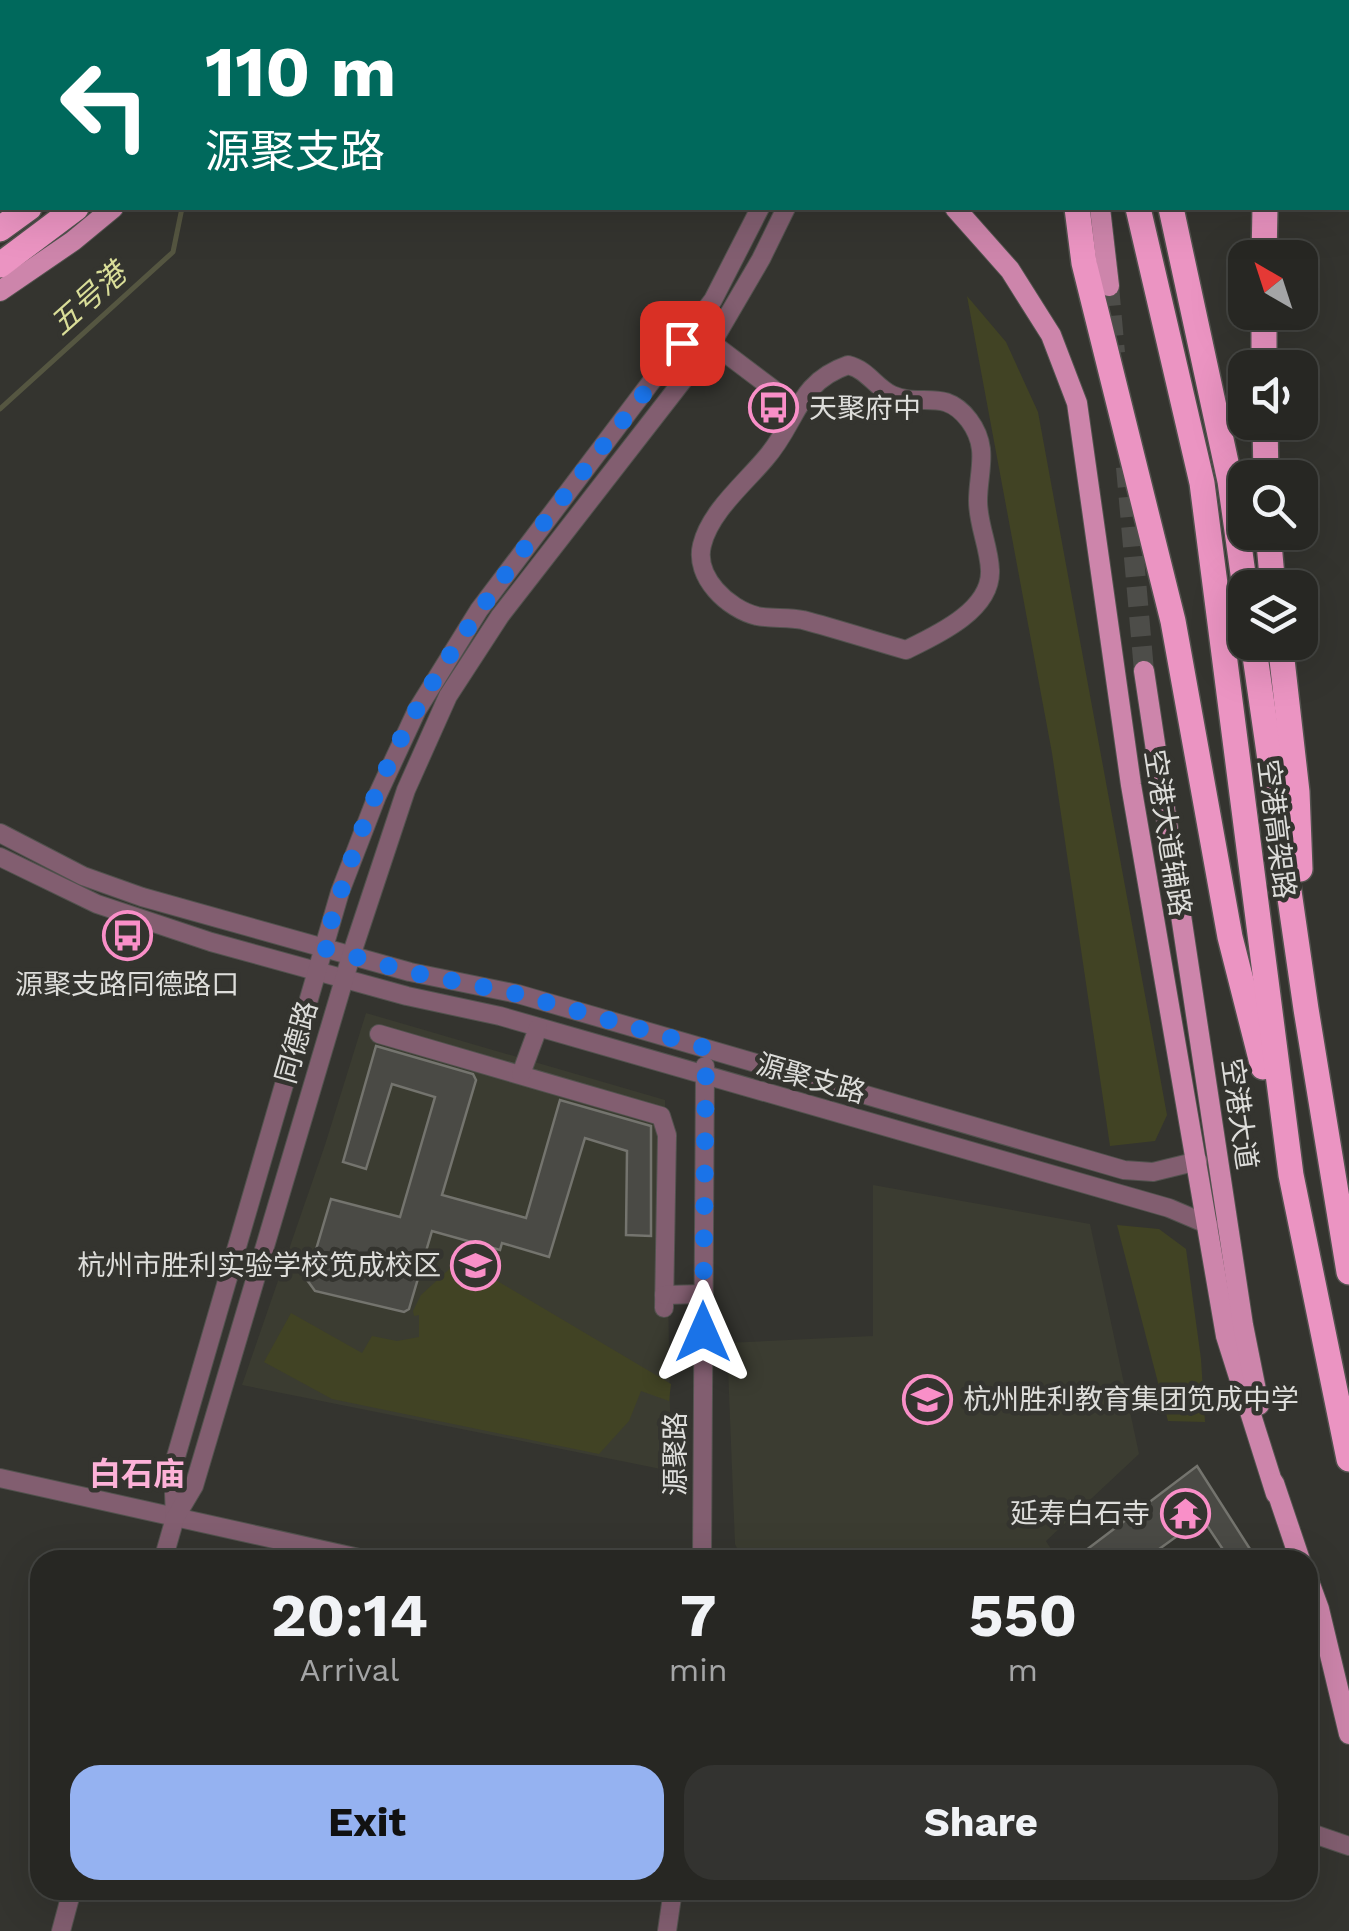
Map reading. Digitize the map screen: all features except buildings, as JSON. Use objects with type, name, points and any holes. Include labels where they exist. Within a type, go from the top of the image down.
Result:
[{"type":"highway","points":[[0,229],[26,210]]},
{"type":"highway","points":[[0,265],[73,210]]},
{"type":"highway","points":[[1063,210],[1084,263]]},
{"type":"highway","points":[[1077,210],[1084,263],[1173,621],[1230,936],[1291,1175]]},
{"type":"highway","name":"空港高架路","points":[[1138,210],[1202,483],[1291,1175],[1348,1452]]},
{"type":"highway","points":[[1171,210],[1230,481],[1242,570]]},
{"type":"highway","points":[[1264,210],[1264,240]]},
{"type":"highway","name":"空港高架路","points":[[1256,660],[1349,1272]]},
{"type":"highway","points":[[1282,660],[1297,792],[1306,1009]]},
{"type":"main road","points":[[0,291],[74,241],[111,210]]},
{"type":"main road","name":"空港大道辅路","points":[[957,210],[1010,270],[1051,335],[1078,403],[1132,785],[1226,1336],[1276,1494]]},
{"type":"main road","points":[[1100,210],[1109,286]]},
{"type":"main road","name":"空港大道","points":[[1144,671],[1243,1325],[1276,1494],[1296,1550]]},
{"type":"main road","points":[[1318,1606],[1349,1734]]},
{"type":"street","name":"同德路","points":[[175,1518],[174,1468],[323,948],[377,796],[416,710],[479,610],[713,300],[759,210]]},
{"type":"street","name":"同德路","points":[[166,1550],[175,1518],[194,1486],[351,956],[406,790],[448,696],[500,616],[712,343],[785,210]]},
{"type":"street","points":[[712,343],[797,407]]},
{"type":"street","points":[[848,365],[860,368],[890,394],[937,398],[954,406],[968,420],[980,439],[984,458],[978,516],[990,566],[990,586],[946,629],[906,650],[787,617],[756,616],[714,590],[703,568],[702,546],[716,516],[788,430],[797,407],[827,372],[848,365]]},
{"type":"street","name":"源聚支路","points":[[0,833],[83,876],[142,897],[410,972],[518,994],[1124,1170],[1154,1172],[1198,1161]]},
{"type":"street","name":"源聚支路","points":[[0,857],[97,904],[211,942],[538,1028],[1150,1202],[1208,1225]]},
{"type":"street","points":[[520,1074],[538,1028]]},
{"type":"street","points":[[379,1034],[654,1112],[664,1120],[667,1135],[664,1301],[704,1294]]},
{"type":"street","name":"源聚路","points":[[702,1550],[706,1048]]},
{"type":"street","points":[[0,1478],[322,1550]]},
{"type":"street","points":[[1318,1835],[1349,1846]]},
{"type":"street","points":[[61,1931],[69,1900]]},
{"type":"street","points":[[667,1931],[672,1900]]},
{"type":"shaded area","name":"杭州市胜利实验学校笕成校区","points":[[366,1013],[665,1100],[671,1471],[242,1385]]},
{"type":"shaded area","name":"杭州胜利教育集团笕成中学","points":[[873,1185],[1090,1224],[1139,1454],[1046,1541],[1052,1550],[738,1550],[727,1343],[873,1336]]},
{"type":"green space","points":[[967,296],[1006,342],[1038,412],[1167,1115],[1155,1141],[1110,1146],[1052,753]]},
{"type":"green space","points":[[1117,1225],[1159,1229],[1186,1249],[1205,1422],[1168,1421]]},
{"type":"green space","points":[[456,1263],[472,1266],[671,1384],[669,1401],[641,1391],[629,1421],[599,1454],[332,1399],[264,1362],[291,1313],[362,1353],[372,1336],[397,1341],[419,1337],[419,1315],[414,1316],[413,1311],[421,1295]]},
{"type":"waterway","name":"五号港","points":[[0,409],[173,252],[182,210]]},
{"type":"tunnel","points":[[1109,286],[1115,353]]},
{"type":"tunnel","points":[[1126,467],[1144,671]]},
{"type":"place","name":"天聚府中","points":[[774,408]]},
{"type":"place","name":"源聚支路同德路口","points":[[127,936]]},
{"type":"place","name":"杭州市胜利实验学校笕成校区","points":[[476,1265]]},
{"type":"place","name":"杭州胜利教育集团笕成中学","points":[[928,1399]]},
{"type":"place","name":"延寿白石寺","points":[[1185,1513]]},
{"type":"district","name":"白石庙","points":[[137,1474]]},
{"type":"route","points":[[682,343],[479,610],[416,710],[377,796],[323,948],[410,972],[518,994],[706,1048],[703,1332]]}]
